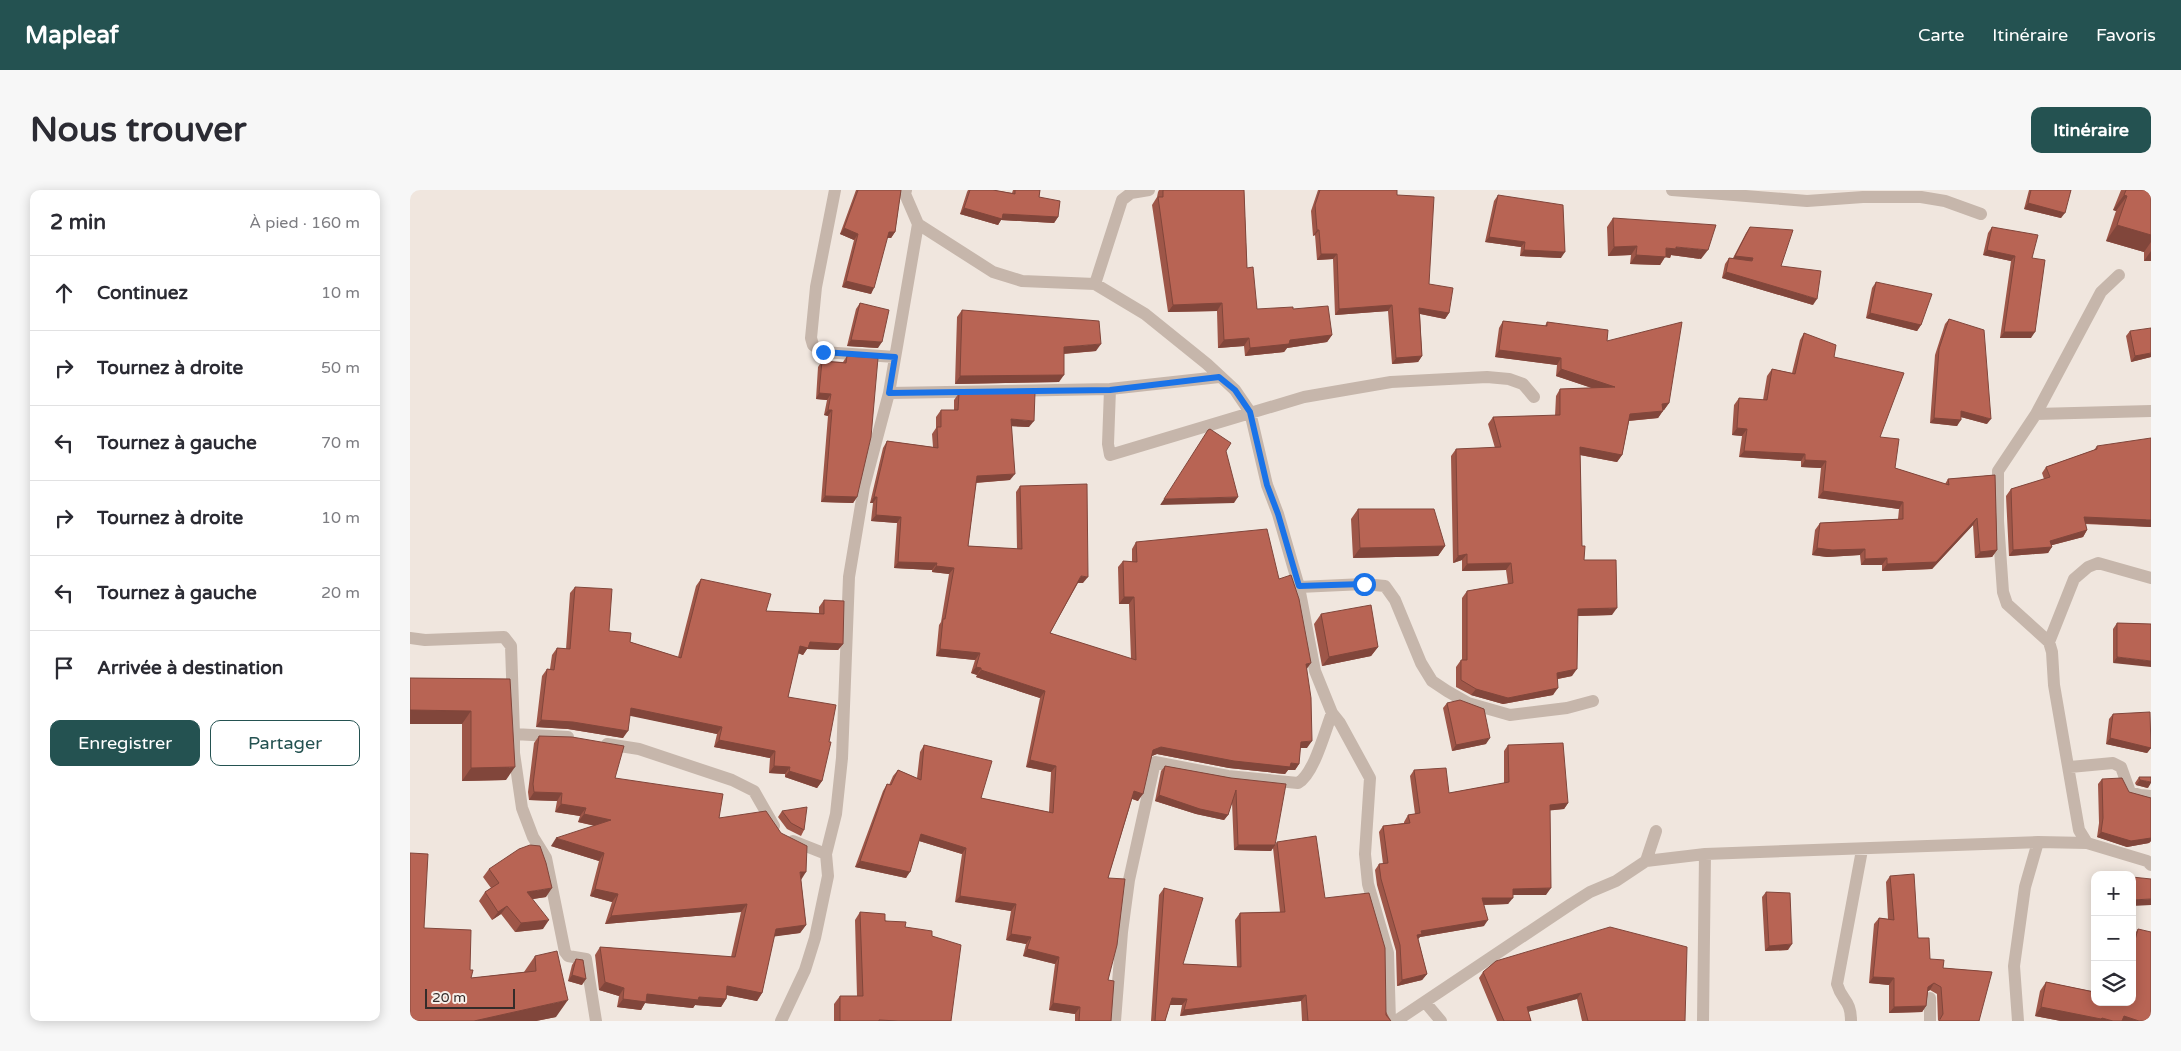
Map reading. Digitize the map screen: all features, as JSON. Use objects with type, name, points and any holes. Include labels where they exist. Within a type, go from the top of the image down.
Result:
[{"type":"street","points":[[834,190],[816,287],[811,338],[813,346],[823,352],[895,357]]},
{"type":"street","points":[[781,1021],[805,970],[815,938],[828,876],[826,854],[836,814],[842,758],[849,576],[864,487],[889,393],[918,224],[905,194],[906,190]]},
{"type":"street","points":[[1095,284],[1122,200],[1131,193],[1148,190]]},
{"type":"street","points":[[1672,190],[1807,201],[1863,197],[1921,197],[1945,201],[1982,214]]},
{"type":"street","points":[[918,224],[993,272],[1022,281],[1095,284],[1145,314],[1207,364],[1235,390],[1250,412],[1267,485],[1278,514],[1299,586],[1315,671],[1332,713],[1340,723],[1370,778],[1365,854],[1368,884],[1388,953],[1390,1021]]},
{"type":"street","points":[[2087,843],[2079,830],[2070,767],[2054,685],[2052,652],[2049,642],[2007,604],[2003,592],[1998,471],[2036,414],[2101,292],[2119,275]]},
{"type":"street","points":[[889,393],[1110,390],[1219,377]]},
{"type":"street","points":[[1110,390],[1108,444],[1110,455],[1304,397],[1391,382],[1487,377],[1509,379],[1524,384],[1534,397]]},
{"type":"street","points":[[2036,414],[2151,411]]},
{"type":"street","points":[[2049,642],[2074,579],[2088,567],[2098,563],[2151,578]]},
{"type":"street","points":[[1299,586],[1364,584],[1385,586],[1395,600],[1421,663],[1432,681],[1468,703],[1510,716],[1567,708],[1593,701]]},
{"type":"street","points":[[410,638],[425,640],[504,637],[511,646],[514,753],[522,808],[533,838],[546,858],[565,952],[568,956],[586,959],[596,1021]]},
{"type":"street","points":[[1115,1021],[1122,932],[1129,880],[1155,762],[1228,776],[1298,783],[1304,780],[1332,713]]},
{"type":"street","points":[[514,734],[589,741],[639,749],[732,780],[754,791],[772,823],[782,835],[796,843],[826,854]]},
{"type":"street","points":[[2070,767],[2113,763],[2121,767],[2130,792],[2151,796]]},
{"type":"street","points":[[1646,861],[1656,831]]},
{"type":"street","points":[[2018,1021],[2014,966],[2025,887],[2038,842]]},
{"type":"street","points":[[1396,1021],[1571,904],[1590,892],[1616,881],[1646,861],[1705,854],[1862,850],[2038,842],[2087,843],[2147,861],[2151,865]]},
{"type":"street","points":[[1851,1021],[1851,1009],[1839,993],[1837,984],[1862,850]]},
{"type":"street","points":[[1703,1021],[1705,854]]},
{"type":"street","points":[[1930,998],[1930,1021]]},
{"type":"street","points":[[1425,1002],[1441,1021]]},
{"type":"building","points":[[858,190],[901,190],[895,232],[889,232],[874,288],[846,281],[858,234],[844,228]]},
{"type":"building","points":[[970,190],[993,190],[1015,194],[1015,190],[1040,190],[1039,197],[1060,201],[1058,217],[1003,214],[1002,219],[964,208]]},
{"type":"building","points":[[1163,190],[1244,190],[1247,268],[1253,267],[1257,309],[1293,307],[1293,309],[1328,306],[1332,335],[1290,340],[1289,344],[1250,348],[1249,338],[1224,340],[1222,303],[1173,305],[1158,197],[1163,197]]},
{"type":"building","points":[[1320,190],[1397,190],[1397,195],[1434,197],[1429,284],[1453,288],[1449,313],[1419,308],[1422,356],[1396,358],[1392,305],[1339,309],[1337,254],[1321,254],[1319,230],[1317,230],[1315,205]]},
{"type":"building","points":[[2031,190],[2071,190],[2065,213],[2028,203]]},
{"type":"building","points":[[2126,190],[2151,190],[2151,235],[2117,225],[2127,196],[2124,195]]},
{"type":"building","points":[[1498,195],[1563,205],[1565,252],[1524,250],[1525,242],[1489,237]]},
{"type":"building","points":[[1613,218],[1716,225],[1708,250],[1676,247],[1676,249],[1666,248],[1666,257],[1636,255],[1637,246],[1614,247]]},
{"type":"building","points":[[1750,227],[1793,230],[1781,266],[1821,271],[1817,299],[1726,272],[1729,258],[1752,261],[1753,258],[1735,256]]},
{"type":"building","points":[[1992,227],[2038,235],[2032,258],[2045,260],[2035,332],[2004,332],[2015,256],[1987,250]]},
{"type":"building","points":[[1876,282],[1932,294],[1921,325],[1870,313]]},
{"type":"building","points":[[860,303],[889,310],[882,342],[851,340]]},
{"type":"building","points":[[962,310],[1099,321],[1101,344],[1064,347],[1064,375],[960,376]]},
{"type":"building","points":[[1949,319],[1984,330],[1991,419],[1961,411],[1961,420],[1934,418],[1939,349]]},
{"type":"building","points":[[1503,321],[1547,326],[1547,322],[1608,330],[1607,341],[1682,322],[1669,403],[1662,404],[1663,411],[1630,414],[1622,455],[1580,447],[1582,546],[1585,546],[1584,560],[1616,560],[1617,608],[1578,609],[1577,669],[1557,673],[1558,688],[1508,698],[1476,689],[1461,680],[1461,660],[1467,660],[1467,591],[1513,583],[1511,563],[1467,564],[1467,554],[1458,556],[1456,449],[1501,447],[1493,417],[1560,415],[1560,389],[1615,387],[1561,369],[1561,358],[1499,350]]},
{"type":"building","points":[[2151,328],[2151,353],[2135,356],[2130,331]]},
{"type":"building","points":[[1804,333],[1836,345],[1834,357],[1904,373],[1880,437],[1899,439],[1895,468],[1949,485],[1948,479],[1995,475],[1997,550],[1980,552],[1977,518],[1936,562],[1887,564],[1887,558],[1865,559],[1865,549],[1832,550],[1817,548],[1820,523],[1903,519],[1903,502],[1823,491],[1826,461],[1805,460],[1805,454],[1744,451],[1747,429],[1737,428],[1739,398],[1767,400],[1772,369],[1795,374]]},
{"type":"building","points":[[847,356],[878,358],[871,437],[857,497],[825,496],[832,410],[828,410],[831,394],[819,393],[822,361],[846,363]]},
{"type":"building","points":[[1035,392],[1034,421],[1011,419],[1015,474],[977,476],[968,546],[1022,549],[1020,486],[1087,484],[1088,577],[1081,576],[1050,633],[1136,660],[1134,597],[1124,597],[1123,561],[1137,562],[1136,542],[1267,529],[1279,579],[1291,575],[1299,599],[1311,663],[1306,664],[1311,698],[1312,741],[1301,742],[1299,764],[1291,763],[1290,767],[1234,761],[1161,747],[1153,750],[1143,794],[1134,791],[1108,878],[1125,879],[1117,945],[1108,980],[1114,981],[1111,1021],[1079,1021],[1080,1007],[1053,1003],[1059,957],[1027,949],[1031,937],[1011,934],[1016,904],[960,896],[966,848],[921,834],[910,872],[860,861],[887,784],[891,785],[898,770],[921,780],[924,745],[992,761],[981,798],[1053,813],[1056,766],[1030,760],[1045,691],[981,670],[981,668],[976,667],[980,653],[940,649],[943,619],[945,619],[954,568],[936,566],[937,563],[898,562],[901,517],[876,515],[877,497],[874,497],[887,441],[938,448],[937,427],[941,427],[941,410],[958,410],[959,393]]},
{"type":"building","points":[[1210,429],[1231,443],[1226,451],[1238,497],[1164,499],[1208,430]]},
{"type":"building","points":[[2151,438],[2151,520],[2084,517],[2087,530],[2050,541],[2052,547],[2013,550],[2011,489],[2050,477],[2046,467],[2097,449],[2097,446]]},
{"type":"building","points":[[1358,509],[1434,509],[1445,546],[1360,548]]},
{"type":"building","points":[[701,579],[771,594],[766,611],[824,614],[824,600],[844,601],[843,644],[810,642],[808,648],[800,646],[788,697],[836,705],[829,742],[831,742],[822,781],[789,771],[790,767],[774,766],[775,751],[719,740],[722,727],[631,708],[628,731],[573,722],[541,720],[547,669],[554,670],[557,648],[570,649],[575,587],[612,589],[609,631],[631,633],[630,642],[681,658]]},
{"type":"building","points":[[1371,605],[1378,647],[1329,657],[1321,614]]},
{"type":"building","points":[[2117,623],[2151,624],[2151,661],[2117,657]]},
{"type":"building","points":[[410,678],[510,679],[515,767],[471,768],[471,711],[410,710]]},
{"type":"building","points":[[1460,700],[1484,709],[1490,738],[1456,745],[1447,703]]},
{"type":"building","points":[[2150,712],[2151,748],[2110,738],[2113,714]]},
{"type":"building","points":[[539,736],[572,737],[624,746],[615,778],[723,794],[719,818],[766,811],[781,833],[807,846],[806,872],[800,872],[806,925],[776,929],[762,993],[727,986],[726,999],[699,997],[698,1000],[647,994],[646,1002],[623,999],[624,988],[605,982],[600,947],[735,957],[747,904],[611,916],[618,894],[595,889],[604,853],[556,838],[611,820],[584,814],[586,808],[561,804],[562,793],[534,792],[533,784]]},
{"type":"building","points":[[1563,743],[1568,803],[1550,805],[1551,888],[1513,889],[1513,898],[1482,898],[1488,920],[1421,931],[1422,934],[1417,935],[1427,974],[1402,980],[1400,945],[1381,879],[1379,864],[1388,863],[1383,826],[1410,823],[1408,815],[1420,813],[1414,770],[1446,768],[1449,793],[1509,782],[1508,745]]},
{"type":"building","points":[[1165,766],[1231,778],[1286,784],[1275,845],[1238,845],[1236,790],[1228,815],[1200,809],[1159,795]]},
{"type":"building","points":[[2139,777],[2151,777],[2151,782],[2140,780]]},
{"type":"building","points":[[2122,778],[2129,792],[2151,798],[2151,838],[2131,841],[2101,832],[2103,818],[2102,779]]},
{"type":"building","points":[[807,807],[804,830],[791,823],[782,811]]},
{"type":"building","points":[[1316,836],[1325,898],[1369,893],[1385,948],[1386,1015],[1391,1021],[1308,1021],[1306,995],[1184,1010],[1187,999],[1172,998],[1165,1021],[1155,1021],[1164,888],[1203,898],[1183,964],[1241,967],[1240,913],[1285,912],[1277,842]]},
{"type":"building","points":[[530,845],[540,846],[552,888],[527,892],[549,920],[521,923],[507,906],[498,912],[485,892],[499,883],[489,869],[519,849]]},
{"type":"building","points":[[410,853],[428,854],[424,928],[471,930],[470,970],[473,970],[471,978],[536,971],[535,956],[557,951],[568,1000],[474,1021],[410,1021]]},
{"type":"building","points":[[1914,874],[1918,938],[1929,938],[1930,959],[1944,960],[1943,968],[1992,972],[1979,1021],[1939,1021],[1943,1014],[1941,987],[1934,983],[1928,987],[1926,1006],[1894,1007],[1894,978],[1873,977],[1879,918],[1894,920],[1890,876]]},
{"type":"building","points":[[2136,877],[2151,879],[2151,899],[2136,900]]},
{"type":"building","points":[[1766,892],[1790,893],[1792,944],[1769,946]]},
{"type":"building","points":[[860,912],[885,914],[885,921],[906,922],[905,927],[932,931],[932,936],[961,945],[951,1021],[840,1021],[840,996],[863,996]]},
{"type":"building","points":[[1610,927],[1687,947],[1685,1021],[1588,1021],[1581,993],[1527,1007],[1531,1021],[1504,1021],[1483,972],[1496,961]]},
{"type":"building","points":[[2138,929],[2151,932],[2151,1021],[2139,1021],[2124,1016],[2122,1021],[2113,1021],[2041,1007],[2046,982],[2091,991],[2091,1006],[2136,1006],[2136,936]]},
{"type":"building","points":[[576,959],[583,960],[586,979],[572,975]]},
{"type":"route","points":[[823,352],[895,357],[889,393],[1110,390],[1219,377],[1235,390],[1250,412],[1267,485],[1278,514],[1283,538],[1299,586],[1364,584]]}]
